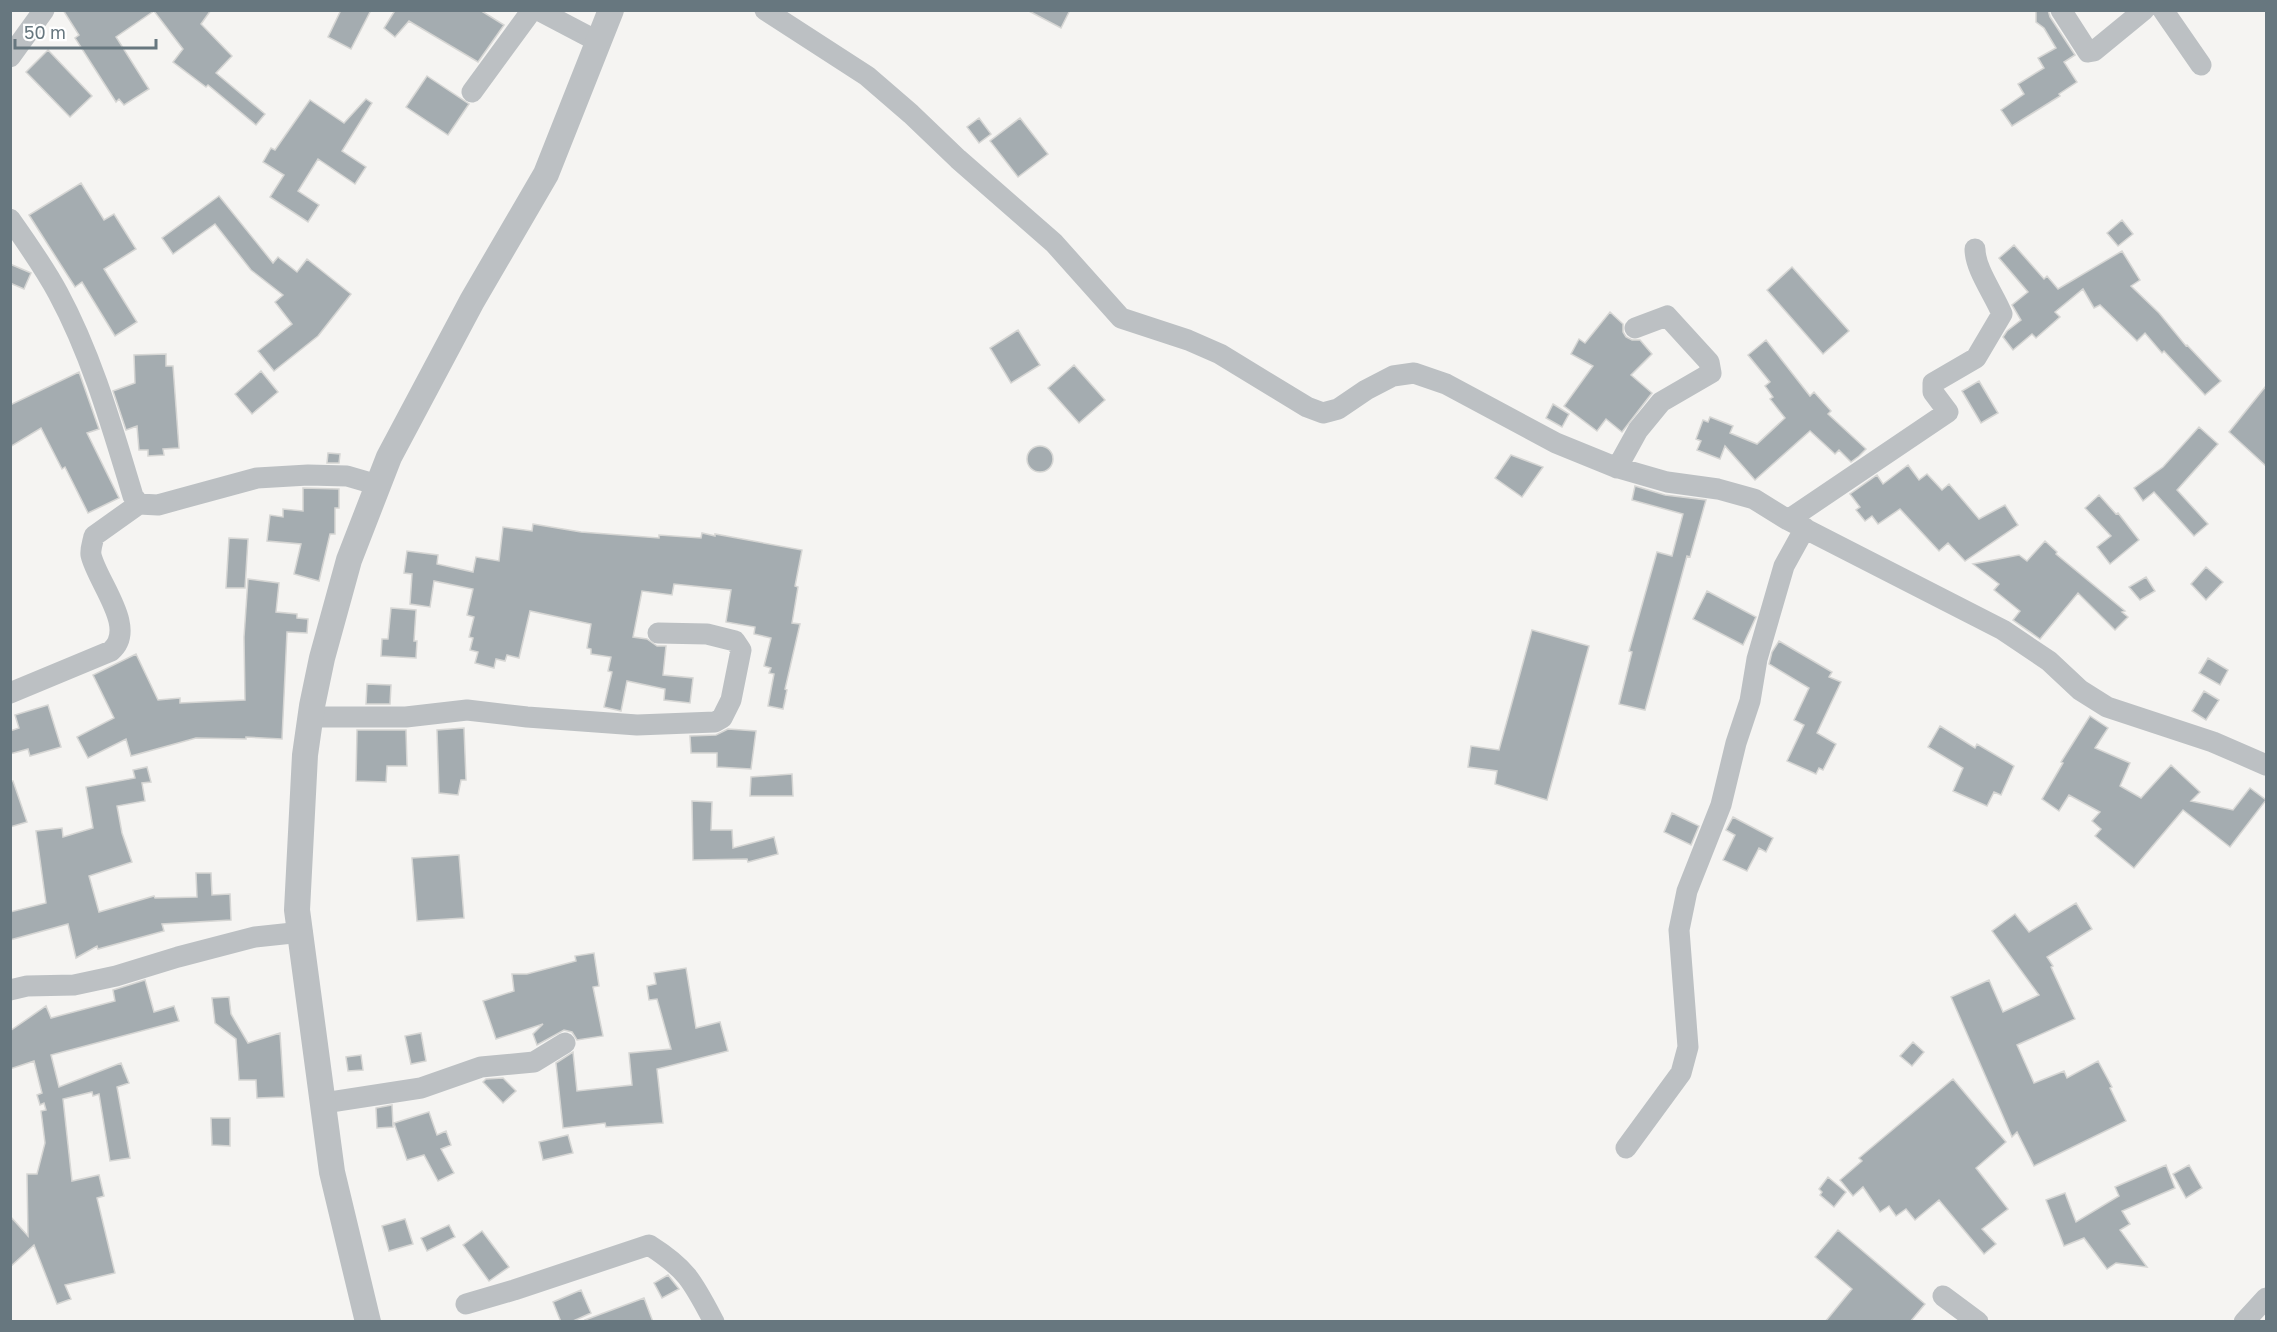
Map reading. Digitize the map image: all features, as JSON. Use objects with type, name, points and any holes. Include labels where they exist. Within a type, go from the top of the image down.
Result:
[{"type":"street","points":[[10,57],[44,10]]},
{"type":"street","points":[[472,92],[532,10]]},
{"type":"street","points":[[538,10],[597,41]]},
{"type":"street","points":[[368,1322],[332,1172],[302,932],[297,910],[305,755],[311,717],[322,658],[349,560],[389,457],[472,301],[546,174],[611,10]]},
{"type":"street","points":[[765,10],[867,76],[911,114],[958,159],[1054,243],[1121,318],[1188,340],[1220,354],[1307,407],[1323,414],[1338,410],[1366,390],[1393,376],[1414,373],[1446,384],[1556,443],[1617,468],[1666,482],[1718,489],[1754,499],[1797,524],[2003,630],[2049,661],[2080,690],[2107,707],[2213,742],[2266,765]]},
{"type":"street","points":[[2061,10],[2088,52],[2094,51],[2144,10]]},
{"type":"street","points":[[2163,10],[2201,64]]},
{"type":"street","points":[[10,219],[52,284],[71,319],[97,383],[133,496],[139,504]]},
{"type":"street","points":[[1626,1148],[1681,1073],[1688,1047],[1679,930],[1687,891],[1721,805],[1736,743],[1750,701],[1757,659],[1797,524],[1948,412],[1933,392],[1933,383],[1976,358],[2002,314],[1979,268],[1975,249]]},
{"type":"street","points":[[1617,468],[1638,430],[1661,402],[1711,374],[1709,362],[1667,316],[1635,328]]},
{"type":"street","points":[[10,693],[111,651],[118,645],[122,628],[90,553],[94,536],[139,504],[158,505],[257,478],[308,475],[347,476],[378,485]]},
{"type":"street","points":[[311,717],[406,717],[467,710],[637,725],[702,724],[715,722],[722,718],[731,700],[741,650],[735,641],[707,634],[658,633]]},
{"type":"street","points":[[10,990],[27,986],[84,983],[255,937],[302,932]]},
{"type":"street","points":[[324,1103],[421,1089],[481,1067],[534,1062],[565,1042]]},
{"type":"street","points":[[466,1304],[649,1245],[672,1259],[689,1276],[714,1322]]},
{"type":"street","points":[[1944,1296],[1978,1322]]},
{"type":"street","points":[[2244,1322],[2266,1298]]},
{"type":"building","points":[[63,10],[211,10],[201,24],[232,56],[216,73],[265,114],[256,125],[208,85],[206,87],[173,62],[183,49],[154,11],[116,37],[149,89],[124,105],[119,99],[116,102],[75,38],[79,35]]},
{"type":"building","points":[[341,10],[371,10],[351,49],[328,37]]},
{"type":"building","points":[[392,10],[480,10],[504,25],[478,62],[409,21],[395,37],[384,28],[394,12]]},
{"type":"building","points":[[1027,10],[1070,10],[1061,28]]},
{"type":"building","points":[[2036,10],[2048,10],[2050,17],[2075,55],[2064,62],[2077,82],[2059,94],[2060,96],[2012,126],[2001,110],[2024,94],[2018,84],[2044,68],[2038,58],[2056,48],[2044,28],[2036,22]]},
{"type":"building","points":[[48,50],[92,96],[70,117],[26,72]]},
{"type":"building","points":[[427,76],[469,104],[448,135],[406,107]]},
{"type":"building","points":[[366,99],[372,103],[342,151],[366,167],[355,184],[318,159],[298,191],[319,205],[308,222],[270,197],[284,175],[263,162],[271,148],[275,150],[310,100],[344,123]]},
{"type":"building","points":[[979,118],[991,134],[979,143],[967,127]]},
{"type":"building","points":[[1020,118],[1048,154],[1018,177],[990,141]]},
{"type":"building","points":[[81,183],[104,220],[114,214],[136,249],[104,269],[137,322],[115,336],[82,282],[75,287],[29,215]]},
{"type":"building","points":[[219,196],[273,263],[278,257],[297,272],[307,259],[351,294],[318,336],[274,371],[258,351],[292,324],[275,302],[283,295],[251,270],[215,224],[173,254],[162,238]]},
{"type":"building","points":[[2122,220],[2133,234],[2118,246],[2107,233]]},
{"type":"building","points":[[2014,245],[2044,279],[2047,276],[2058,289],[2122,251],[2140,280],[2131,286],[2221,381],[2205,395],[2145,333],[2137,341],[2100,305],[2094,308],[2083,289],[2055,312],[2060,317],[2036,338],[2032,334],[2013,350],[2003,337],[2021,320],[2012,305],[2028,292],[1999,258]]},
{"type":"building","points":[[10,264],[31,273],[24,289],[10,283]]},
{"type":"building","points":[[1792,267],[1849,331],[1823,354],[1767,290]]},
{"type":"building","points":[[1610,312],[1623,324],[1626,337],[1640,340],[1652,354],[1631,375],[1652,393],[1622,432],[1606,419],[1597,431],[1564,406],[1593,366],[1571,354],[1579,339],[1585,343]]},
{"type":"building","points":[[1018,330],[1040,365],[1011,383],[990,348]]},
{"type":"building","points":[[1766,340],[1810,396],[1814,392],[1831,411],[1828,414],[1866,449],[1851,462],[1839,450],[1835,454],[1810,431],[1755,480],[1725,446],[1720,459],[1697,450],[1701,441],[1696,439],[1703,420],[1708,422],[1710,417],[1733,426],[1730,433],[1757,444],[1785,418],[1770,399],[1773,397],[1765,386],[1770,382],[1748,355]]},
{"type":"building","points":[[166,354],[166,366],[173,366],[179,448],[163,449],[164,455],[148,456],[148,450],[139,450],[137,426],[126,430],[113,391],[135,383],[134,355]]},
{"type":"building","points":[[1074,365],[1105,400],[1079,423],[1048,388]]},
{"type":"building","points":[[261,371],[278,392],[252,414],[235,394]]},
{"type":"building","points":[[79,372],[99,429],[87,433],[119,498],[88,513],[65,467],[62,469],[41,428],[10,447],[10,405]]},
{"type":"building","points":[[1979,381],[1998,413],[1981,423],[1962,391]]},
{"type":"building","points":[[2266,386],[2266,466],[2229,432]]},
{"type":"building","points":[[1553,404],[1569,414],[1562,427],[1546,418]]},
{"type":"building","points":[[2199,427],[2218,444],[2177,490],[2208,524],[2194,536],[2154,492],[2143,501],[2134,488],[2163,467]]},
{"type":"building","points":[[1040,446],[1049,450],[1053,459],[1049,468],[1040,472],[1031,468],[1027,459],[1031,450]]},
{"type":"building","points":[[328,453],[340,454],[339,463],[327,463]]},
{"type":"building","points":[[1511,455],[1543,467],[1522,497],[1495,478]]},
{"type":"building","points":[[1908,465],[1919,480],[1927,474],[1942,490],[1949,484],[1979,519],[2005,505],[2018,525],[1965,561],[1948,543],[1939,551],[1900,509],[1878,524],[1872,516],[1865,521],[1856,510],[1860,507],[1850,494],[1877,475],[1883,484]]},
{"type":"building","points":[[1635,486],[1665,495],[1706,500],[1690,557],[1687,556],[1645,710],[1619,704],[1632,652],[1629,651],[1657,552],[1672,556],[1683,514],[1632,500]]},
{"type":"building","points":[[303,488],[339,489],[339,508],[335,508],[335,534],[330,534],[319,581],[294,574],[301,544],[267,541],[270,515],[283,517],[283,509],[303,511]]},
{"type":"building","points":[[2099,495],[2116,514],[2118,513],[2139,540],[2110,564],[2097,547],[2111,536],[2085,508]]},
{"type":"building","points":[[533,524],[581,532],[659,538],[659,535],[701,538],[702,533],[715,536],[715,534],[802,550],[795,586],[798,587],[792,623],[800,624],[785,689],[787,690],[783,709],[768,706],[774,674],[769,673],[771,668],[764,666],[771,638],[754,634],[755,627],[726,622],[731,590],[674,584],[672,595],[642,591],[633,637],[647,639],[657,646],[666,646],[663,675],[693,678],[690,703],[664,700],[665,689],[627,681],[621,711],[604,707],[612,672],[608,671],[611,657],[591,654],[591,649],[587,648],[591,624],[530,611],[519,658],[507,655],[505,661],[496,659],[494,668],[475,663],[478,652],[470,650],[473,638],[469,637],[474,617],[467,615],[473,589],[434,581],[430,607],[410,604],[412,574],[404,573],[407,551],[438,555],[437,564],[473,572],[476,557],[499,561],[503,527],[532,531]]},
{"type":"building","points":[[229,538],[248,539],[245,588],[226,588]]},
{"type":"building","points":[[2045,541],[2057,552],[2056,554],[2125,611],[2122,612],[2128,617],[2115,630],[2078,593],[2040,639],[2013,620],[2020,611],[1994,590],[1999,584],[1973,564],[2019,555],[2027,561]]},
{"type":"building","points":[[2206,567],[2223,582],[2206,600],[2191,584]]},
{"type":"building","points":[[2146,577],[2155,591],[2140,600],[2129,587]]},
{"type":"building","points":[[248,579],[279,583],[276,612],[297,614],[297,618],[308,619],[307,633],[287,632],[282,739],[196,738],[131,756],[126,739],[88,758],[77,737],[114,718],[93,675],[136,654],[158,700],[180,698],[180,703],[245,700],[244,637]]},
{"type":"building","points":[[1707,591],[1756,617],[1743,645],[1693,619]]},
{"type":"building","points":[[391,608],[416,610],[414,641],[417,641],[416,658],[381,656],[382,639],[388,639]]},
{"type":"building","points":[[1532,630],[1589,646],[1547,800],[1495,784],[1497,771],[1468,767],[1471,746],[1499,750]]},
{"type":"building","points":[[1779,641],[1832,672],[1829,677],[1841,682],[1817,733],[1836,744],[1823,770],[1819,768],[1816,774],[1787,761],[1804,725],[1794,720],[1809,688],[1769,664],[1772,652]]},
{"type":"building","points":[[2208,658],[2228,670],[2220,685],[2199,673]]},
{"type":"building","points":[[367,684],[391,685],[390,704],[366,704]]},
{"type":"building","points":[[2204,691],[2219,700],[2206,720],[2192,711]]},
{"type":"building","points":[[48,705],[61,747],[30,756],[28,749],[10,754],[10,731],[19,728],[15,715]]},
{"type":"building","points":[[2090,716],[2108,728],[2095,748],[2130,763],[2120,786],[2141,798],[2171,765],[2200,792],[2191,801],[2233,810],[2250,788],[2266,800],[2230,847],[2183,810],[2134,868],[2095,836],[2101,829],[2092,821],[2100,812],[2069,795],[2059,811],[2042,799],[2063,763],[2061,762]]},
{"type":"building","points":[[1940,726],[1975,748],[1977,744],[2014,766],[2001,795],[1994,792],[1987,806],[1953,791],[1963,768],[1928,747]]},
{"type":"building","points":[[464,728],[466,780],[461,780],[458,795],[439,793],[437,730]]},
{"type":"building","points":[[728,729],[756,731],[751,769],[717,767],[717,753],[691,753],[690,736],[716,735]]},
{"type":"building","points":[[357,730],[406,730],[407,766],[387,766],[386,782],[356,781]]},
{"type":"building","points":[[147,767],[151,782],[142,783],[145,801],[117,806],[122,833],[132,862],[89,876],[99,912],[154,896],[155,898],[197,897],[196,873],[211,873],[212,895],[230,894],[231,920],[162,924],[164,931],[98,949],[97,946],[76,958],[68,924],[10,940],[10,912],[46,903],[36,831],[62,828],[63,837],[93,828],[86,787],[135,778],[133,770]]},
{"type":"building","points":[[792,774],[793,796],[750,796],[751,777]]},
{"type":"building","points":[[10,781],[13,781],[27,822],[10,827]]},
{"type":"building","points":[[692,801],[712,802],[711,830],[732,830],[733,848],[774,837],[778,854],[748,862],[747,859],[693,860]]},
{"type":"building","points":[[1672,813],[1699,826],[1691,845],[1664,832]]},
{"type":"building","points":[[1733,817],[1773,838],[1766,852],[1759,848],[1747,871],[1723,860],[1735,835],[1726,830]]},
{"type":"building","points":[[459,855],[464,918],[417,921],[412,858]]},
{"type":"building","points":[[2076,903],[2092,929],[2047,957],[2075,1019],[2017,1045],[2034,1083],[2064,1071],[2067,1078],[2098,1061],[2126,1121],[2034,1166],[2017,1132],[2012,1137],[1951,997],[1989,980],[2003,1012],[2039,995],[1992,931],[2015,914],[2029,932]]},
{"type":"building","points":[[594,953],[599,986],[593,987],[603,1036],[577,1040],[572,1032],[564,1030],[537,1045],[533,1034],[543,1024],[496,1039],[483,1001],[514,991],[512,974],[527,974],[576,961],[575,956]]},
{"type":"building","points":[[686,968],[696,1028],[720,1022],[728,1051],[657,1069],[663,1123],[606,1127],[605,1123],[563,1128],[556,1063],[573,1052],[577,1091],[632,1085],[629,1053],[671,1049],[657,999],[649,1000],[647,986],[656,984],[654,973]]},
{"type":"building","points":[[145,980],[154,1012],[174,1006],[179,1021],[51,1055],[59,1087],[121,1063],[129,1083],[117,1087],[130,1158],[110,1161],[99,1094],[93,1096],[92,1092],[63,1099],[72,1181],[99,1175],[104,1196],[97,1198],[115,1273],[65,1285],[71,1299],[57,1304],[34,1245],[10,1267],[10,1216],[28,1236],[27,1174],[37,1174],[45,1143],[41,1111],[46,1110],[44,1103],[40,1105],[37,1095],[42,1093],[34,1061],[10,1069],[10,1031],[46,1006],[51,1018],[115,1001],[113,990]]},
{"type":"building","points":[[229,997],[231,1014],[248,1043],[280,1033],[284,1097],[257,1098],[256,1080],[239,1080],[236,1039],[215,1023],[212,998]]},
{"type":"building","points":[[421,1033],[426,1061],[411,1064],[405,1036]]},
{"type":"building","points":[[1913,1042],[1924,1052],[1912,1066],[1900,1056]]},
{"type":"building","points":[[361,1055],[363,1070],[348,1071],[346,1057]]},
{"type":"building","points":[[503,1078],[516,1091],[503,1103],[483,1082],[486,1079]]},
{"type":"building","points":[[1953,1079],[2006,1142],[1976,1168],[2008,1209],[1982,1229],[1996,1244],[1984,1254],[1939,1200],[1915,1220],[1906,1209],[1896,1216],[1889,1206],[1880,1212],[1863,1187],[1853,1196],[1840,1180],[1862,1161],[1859,1158]]},
{"type":"building","points":[[392,1105],[393,1127],[377,1128],[376,1108]]},
{"type":"building","points":[[429,1112],[437,1135],[446,1131],[451,1145],[441,1149],[454,1173],[438,1181],[424,1155],[407,1160],[394,1123]]},
{"type":"building","points":[[211,1118],[230,1118],[230,1146],[212,1145]]},
{"type":"building","points":[[568,1135],[573,1153],[543,1160],[539,1142]]},
{"type":"building","points":[[2166,1165],[2175,1188],[2122,1211],[2130,1224],[2120,1230],[2147,1267],[2116,1263],[2107,1269],[2084,1238],[2064,1246],[2046,1200],[2065,1193],[2076,1222],[2119,1196],[2115,1187]]},
{"type":"building","points":[[2189,1165],[2202,1188],[2186,1198],[2173,1174]]},
{"type":"building","points":[[1828,1177],[1846,1192],[1834,1207],[1820,1195],[1822,1192],[1819,1189]]},
{"type":"building","points":[[405,1219],[413,1244],[389,1251],[382,1226]]},
{"type":"building","points":[[449,1225],[455,1237],[427,1251],[421,1238]]},
{"type":"building","points":[[1838,1230],[1925,1304],[1910,1322],[1825,1322],[1852,1289],[1815,1257]]},
{"type":"building","points":[[482,1231],[509,1267],[489,1281],[463,1245]]},
{"type":"building","points":[[668,1275],[679,1289],[662,1298],[654,1283]]},
{"type":"building","points":[[581,1290],[591,1313],[571,1322],[561,1322],[553,1302]]},
{"type":"building","points":[[644,1298],[653,1322],[586,1322],[585,1320]]}]
